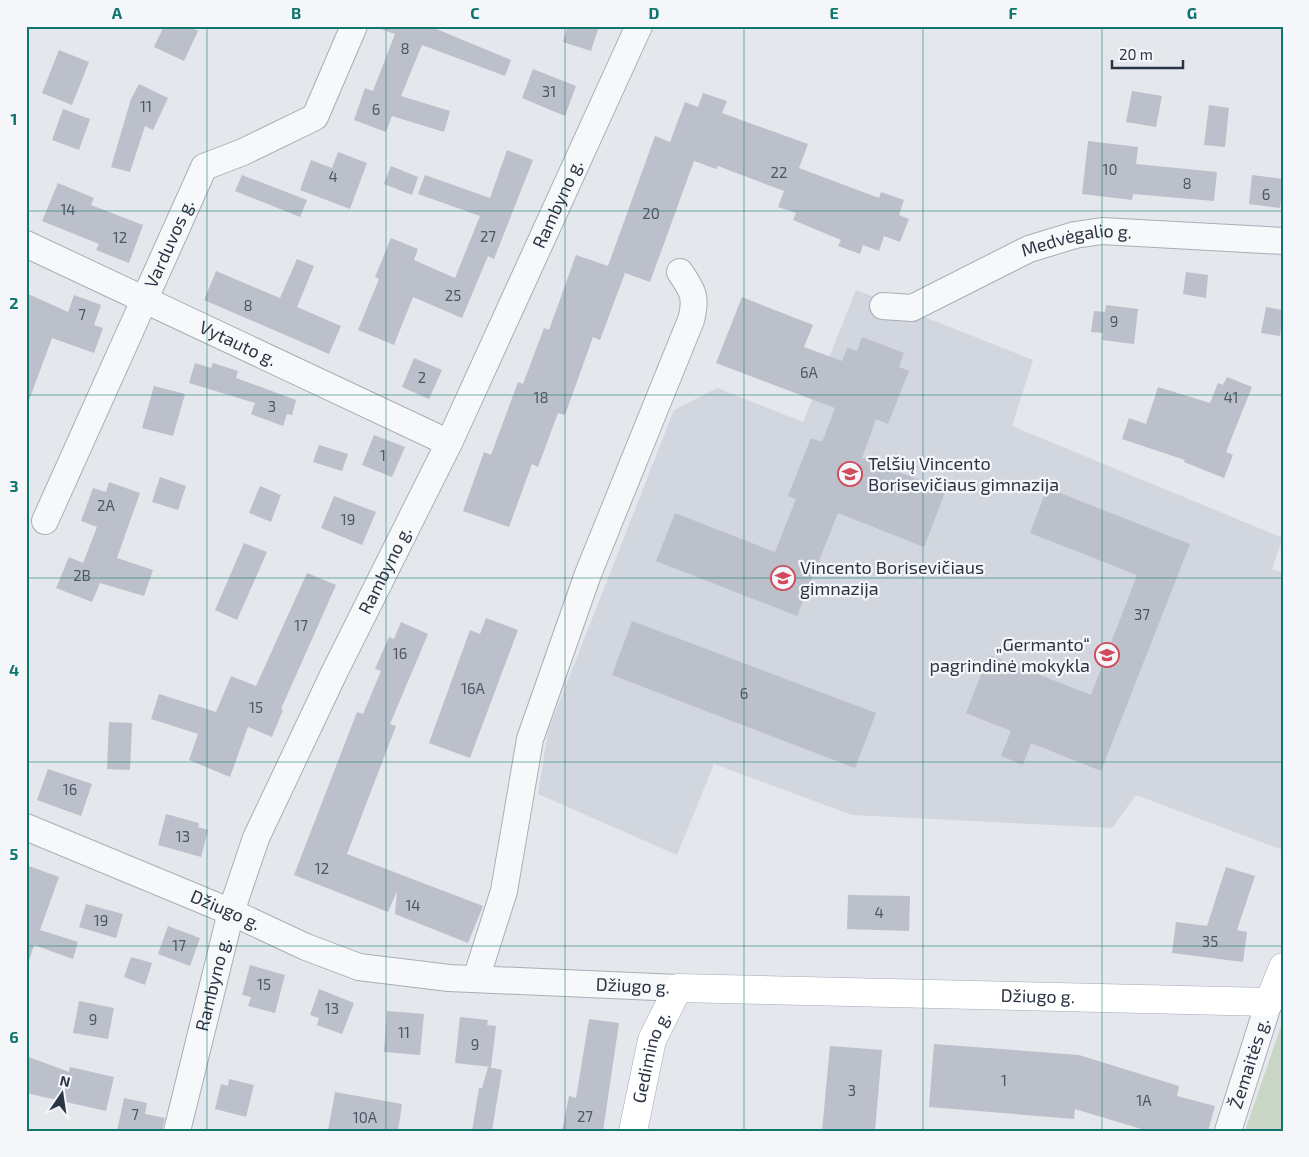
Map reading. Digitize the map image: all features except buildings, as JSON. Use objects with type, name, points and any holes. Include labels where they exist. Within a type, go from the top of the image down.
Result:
[{"type":"main road","name":"Žemaitės g.","points":[[1269,1002],[1283,967]]},
{"type":"main road","name":"Džiugo g.","points":[[678,988],[1269,1002]]},
{"type":"main road","name":"Gedimino g.","points":[[633,1131],[652,1040],[678,988]]},
{"type":"street","name":"Varduvos g.","points":[[45,521],[204,167],[244,152],[315,116],[354,26]]},
{"type":"street","name":"Rambyno g.","points":[[177,1131],[231,912],[256,838],[334,673],[448,444],[639,26]]},
{"type":"street","name":"Medvėgalio g.","points":[[883,306],[912,308],[1030,249],[1075,235],[1102,231],[1283,241]]},
{"type":"street","name":"Vytauto g.","points":[[26,244],[448,444]]},
{"type":"street","points":[[476,979],[504,891],[530,739],[588,574],[691,320],[696,302],[692,288],[680,272]]},
{"type":"street","name":"Džiugo g.","points":[[26,827],[231,912],[306,947],[359,967],[401,973],[476,979],[678,988]]},
{"type":"street","name":"Žemaitės g.","points":[[1228,1131],[1269,1002]]},
{"type":"shaded area","points":[[856,290],[1033,360],[1012,426],[1283,538],[1272,569],[1283,573],[1283,850],[1136,795],[1112,828],[852,815],[714,764],[677,855],[538,794],[548,731],[674,410],[717,388],[803,422]]},
{"type":"green space","points":[[1283,1020],[1283,1131],[1245,1131]]},
{"type":"place","name":"Telšių Vincento Borisevičiaus gimnazija","points":[[850,474]]},
{"type":"place","name":"Vincento Borisevičiaus gimnazija","points":[[783,578]]},
{"type":"place","name":"„Germanto“ pagrindinė mokykla","points":[[1107,655]]}]
